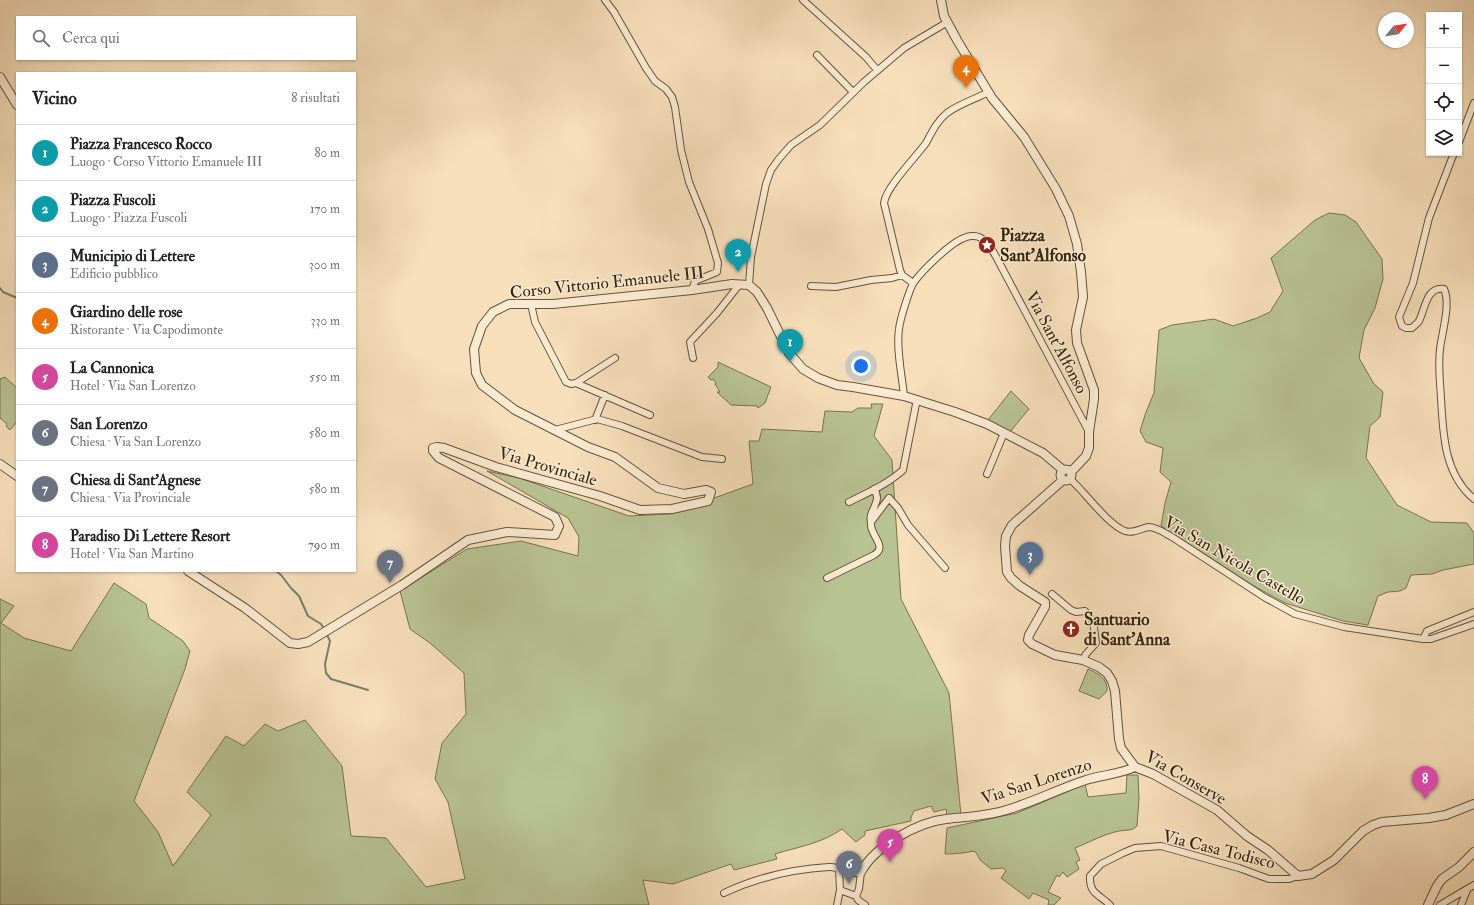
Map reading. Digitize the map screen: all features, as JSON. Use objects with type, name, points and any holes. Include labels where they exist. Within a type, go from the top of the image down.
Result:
[{"type":"street","points":[[605,0],[614,12],[646,68],[655,81],[666,89],[672,97],[675,107],[681,150],[689,182],[708,229],[718,262],[716,272],[695,281],[692,290]]},
{"type":"street","points":[[803,0],[866,57],[878,70]]},
{"type":"street","points":[[941,0],[946,22],[989,92],[1024,137],[1056,189],[1069,216],[1077,244],[1083,297],[1076,330],[1077,343],[1094,390],[1094,399],[1089,432],[1089,448],[1086,456],[1067,475],[1043,453],[1004,433],[965,416],[917,399],[837,385],[818,378],[803,369],[789,353],[767,308],[757,292],[749,285],[751,257],[766,184],[771,170],[778,160],[791,145],[820,125],[853,92],[904,48],[946,22]]},
{"type":"street","points":[[817,55],[853,92]]},
{"type":"street","points":[[0,77],[16,103]]},
{"type":"street","points":[[904,396],[898,329],[913,283],[902,275],[898,264],[884,203],[885,198],[926,142],[937,122],[947,113],[989,92]]},
{"type":"street","points":[[1462,134],[1474,103]]},
{"type":"street","points":[[1453,156],[1429,218],[1413,283],[1399,317],[1402,326],[1412,328],[1419,322],[1430,294],[1440,288],[1444,289],[1447,298],[1440,350],[1439,373],[1443,434],[1446,453],[1456,478],[1468,494],[1474,499]]},
{"type":"street","name":"Via Sant'Alfonso","points":[[913,283],[934,261],[958,241],[965,237],[975,236],[981,238],[989,246],[1001,266],[1089,432]]},
{"type":"street","points":[[810,286],[836,287],[902,275]]},
{"type":"street","name":"Corso Vittorio Emanuele III","points":[[493,312],[509,304],[553,304],[692,290],[732,284],[749,285]]},
{"type":"street","points":[[693,358],[690,342],[717,313],[740,284]]},
{"type":"street","points":[[531,304],[535,322],[566,382],[571,384],[576,383],[615,358]]},
{"type":"street","name":"Via Provinciale","points":[[190,572],[246,608],[290,643],[298,644],[308,642],[404,584],[468,540],[507,532],[555,535],[559,526],[555,517],[438,458],[433,452],[433,448],[437,447],[444,448],[496,467],[600,496],[640,510],[672,509],[708,501],[711,492],[706,490],[684,494],[658,488],[615,457],[588,447],[515,410],[482,386],[476,372],[474,349],[482,326],[493,312]]},
{"type":"street","points":[[576,383],[650,415]]},
{"type":"street","points":[[595,420],[605,395]]},
{"type":"street","points":[[849,502],[897,476],[903,470],[917,399]]},
{"type":"street","points":[[555,430],[595,420],[622,426],[702,457],[722,459]]},
{"type":"street","points":[[987,474],[1004,433]]},
{"type":"street","points":[[0,464],[16,473]]},
{"type":"street","name":"Via Conserve","points":[[1067,475],[1012,525],[1006,536],[1005,546],[1007,572],[1020,586],[1046,602],[1045,607],[1029,635],[1028,640],[1032,644],[1056,655],[1083,660],[1099,667],[1107,673],[1112,681],[1115,691],[1120,744],[1127,758],[1135,767],[1153,774],[1217,810],[1247,836],[1268,850],[1298,876]]},
{"type":"street","name":"Via San Nicola Castello","points":[[1067,475],[1112,523],[1125,531],[1134,532],[1150,527],[1158,529],[1264,597],[1296,614],[1344,627],[1423,639],[1431,639],[1474,624]]},
{"type":"street","points":[[827,578],[878,552],[880,549],[880,545],[870,526],[870,517],[878,496],[874,489]]},
{"type":"street","points":[[871,522],[889,498],[916,535],[946,568]]},
{"type":"street","points":[[1052,594],[1076,612],[1084,611],[1093,621],[1096,643],[1086,654],[1083,660]]},
{"type":"street","points":[[1423,639],[1427,631],[1474,612]]},
{"type":"street","name":"Via San Lorenzo","points":[[856,896],[859,889],[861,872],[870,859],[898,838],[926,823],[1002,811],[1085,780],[1118,773],[1135,767]]},
{"type":"street","points":[[1298,876],[1312,874],[1334,860],[1363,831],[1382,822],[1429,818],[1446,814],[1474,804]]},
{"type":"street","name":"Via Casa Todisco","points":[[1110,905],[1096,894],[1090,884],[1090,876],[1101,864],[1135,848],[1161,846],[1269,879],[1289,879],[1298,876]]},
{"type":"street","points":[[1428,905],[1442,879],[1459,867],[1474,852]]},
{"type":"street","points":[[724,893],[756,880],[803,870],[829,867],[839,869],[850,874],[861,872]]},
{"type":"street","points":[[837,905],[840,890],[839,869]]},
{"type":"street","points":[[1440,905],[1467,890],[1474,884]]},
{"type":"street","points":[[840,890],[856,896],[858,900],[865,905]]},
{"type":"street","points":[[1461,905],[1467,890]]},
{"type":"green space","points":[[1329,213],[1345,215],[1356,222],[1382,259],[1383,279],[1375,308],[1364,330],[1359,358],[1374,384],[1383,392],[1380,417],[1370,426],[1366,458],[1397,505],[1431,522],[1467,523],[1474,533],[1474,564],[1443,570],[1432,574],[1411,575],[1406,588],[1400,591],[1388,592],[1378,596],[1368,625],[1343,621],[1285,603],[1254,586],[1161,526],[1171,482],[1160,472],[1163,448],[1146,442],[1140,431],[1154,393],[1159,330],[1172,325],[1214,319],[1233,326],[1270,312],[1283,291],[1271,258],[1315,220]]},
{"type":"green space","points":[[718,362],[771,387],[765,403],[758,408],[757,406],[731,405],[717,392],[720,392],[713,379],[711,380],[708,377],[718,367]]},
{"type":"green space","points":[[5,377],[16,387],[16,423],[10,430],[6,426],[7,424],[0,418],[0,379]]},
{"type":"green space","points":[[1011,391],[1029,409],[1010,432],[988,420]]},
{"type":"green space","points":[[871,404],[883,404],[874,436],[892,460],[901,599],[949,693],[961,815],[947,815],[946,809],[934,812],[931,806],[914,811],[911,821],[865,831],[865,835],[856,842],[842,829],[826,838],[802,847],[775,854],[777,859],[734,870],[731,864],[673,884],[643,880],[649,905],[0,905],[0,599],[14,606],[1,623],[24,638],[71,651],[114,583],[146,604],[149,618],[183,641],[190,651],[185,669],[134,801],[158,832],[173,866],[211,815],[187,792],[226,736],[244,746],[265,724],[278,731],[305,720],[342,766],[351,836],[386,838],[426,887],[465,879],[448,802],[435,779],[442,743],[466,714],[464,673],[430,643],[410,629],[400,591],[467,549],[521,541],[578,556],[579,537],[568,518],[487,471],[519,478],[629,516],[670,514],[753,484],[749,441],[759,441],[762,429],[822,432],[825,411],[852,412],[858,408],[872,408]]},
{"type":"green space","points":[[1088,669],[1102,677],[1106,683],[1107,691],[1099,699],[1079,691]]},
{"type":"green space","points":[[1127,775],[1138,775],[1139,799],[1137,826],[1131,830],[1108,834],[1075,848],[1080,860],[1076,862],[1079,869],[1067,877],[1063,872],[1059,877],[1057,875],[1048,892],[1061,898],[1054,905],[1048,905],[1049,900],[1033,893],[1029,899],[1001,878],[1006,871],[1003,868],[991,869],[980,860],[974,851],[945,854],[947,828],[1017,813],[1085,784],[1088,797],[1126,793]]},
{"type":"waterway","points":[[0,288],[3,292],[16,298]]},
{"type":"waterway","points":[[277,572],[299,596],[308,616],[321,624],[324,629]]},
{"type":"waterway","points":[[326,633],[330,641],[325,664],[326,673],[331,679],[368,690]]},
{"type":"place","name":"Giardino delle rose","points":[[966,88]]},
{"type":"place","name":"Piazza Sant'Alfonso","points":[[987,245]]},
{"type":"place","name":"Piazza Fuscoli","points":[[738,272]]},
{"type":"place","name":"Piazza Francesco Rocco","points":[[790,362]]},
{"type":"place","name":"Municipio di Lettere","points":[[1030,575]]},
{"type":"place","name":"Chiesa di Sant'Agnese","points":[[390,583]]},
{"type":"place","name":"Santuario di Sant'Anna","points":[[1071,629]]},
{"type":"place","name":"Paradiso Di Lettere Resort","points":[[1425,799]]},
{"type":"place","name":"La Cannonica","points":[[890,862]]},
{"type":"place","name":"San Lorenzo","points":[[849,884]]}]
